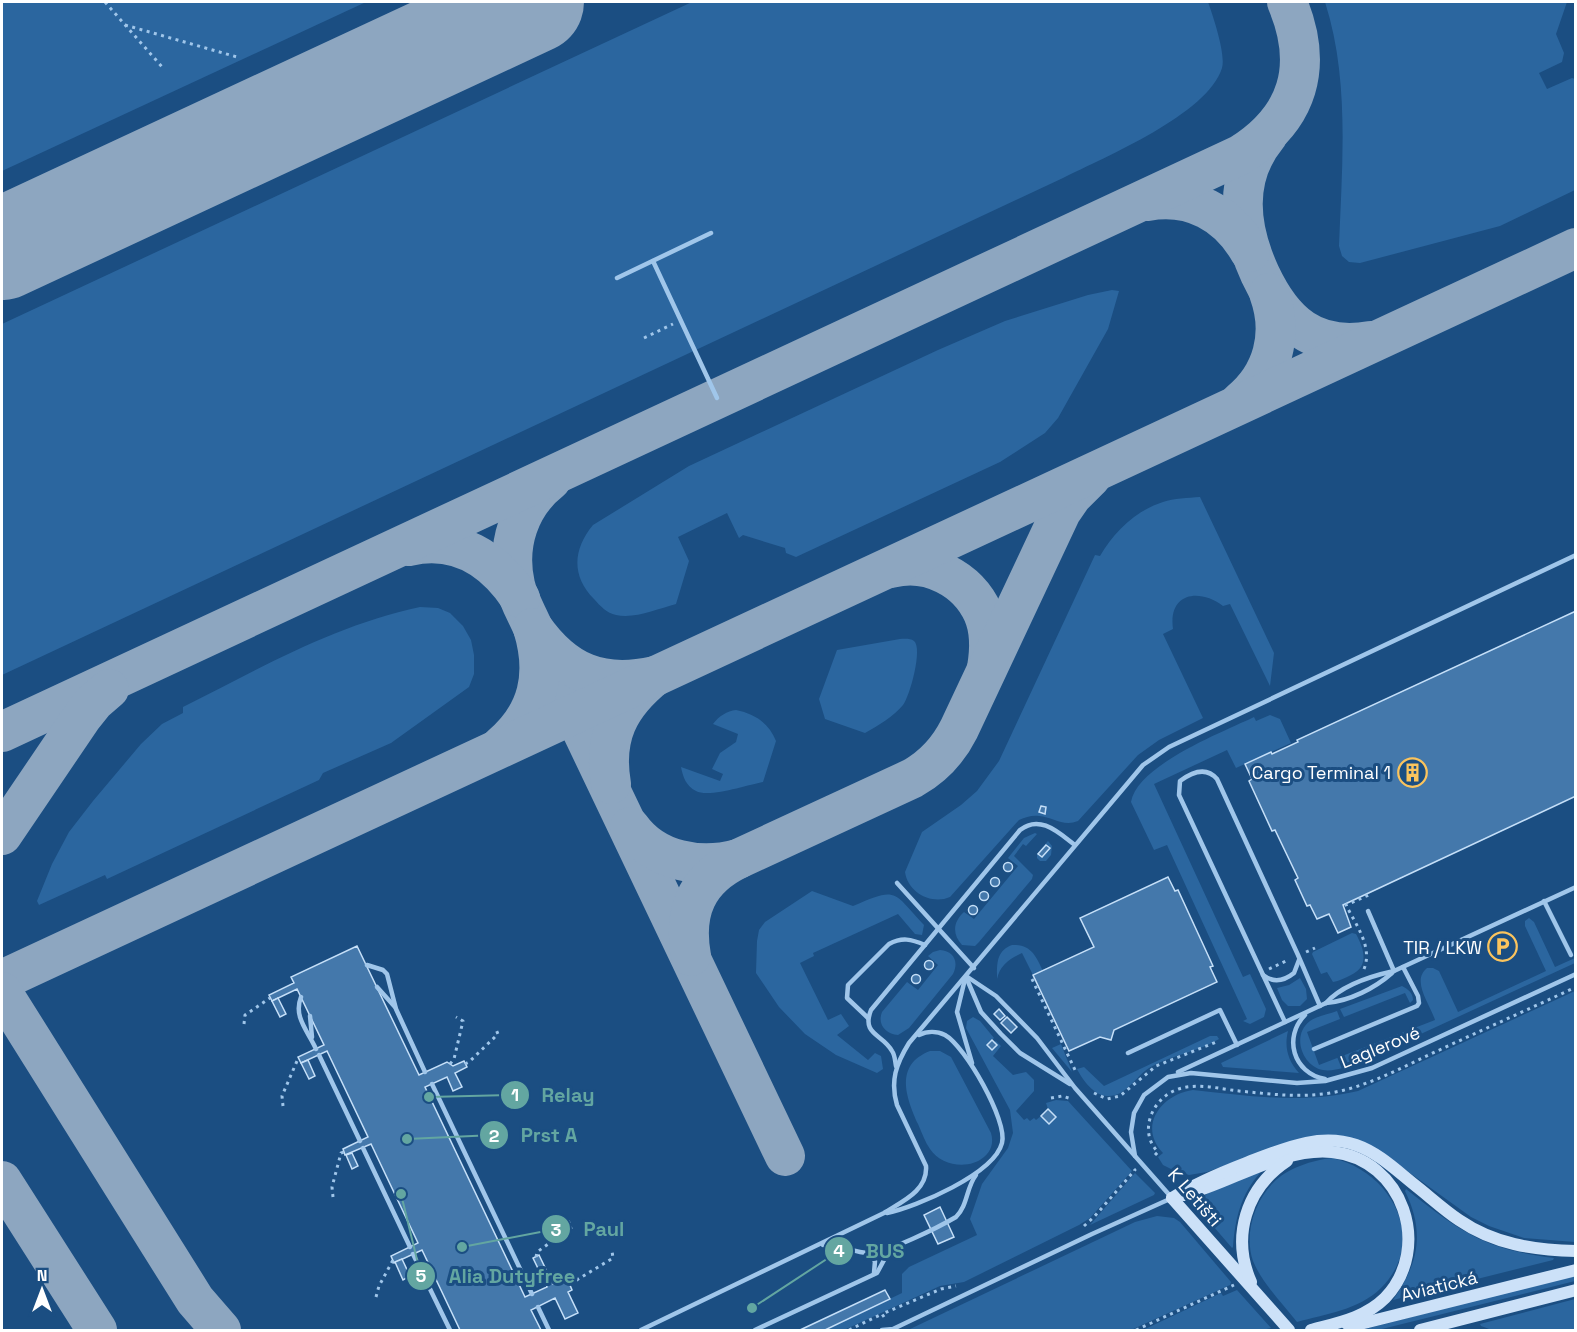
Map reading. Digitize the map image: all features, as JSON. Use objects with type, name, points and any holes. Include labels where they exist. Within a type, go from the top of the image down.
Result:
[{"type":"main road","points":[[1172,1198],[1197,1182],[1292,1146],[1318,1141],[1343,1142],[1376,1155],[1458,1220],[1488,1236],[1521,1246],[1575,1251]]},
{"type":"main road","points":[[1172,1198],[1200,1191],[1268,1164],[1322,1151],[1349,1155],[1373,1168],[1392,1186],[1405,1210],[1409,1237],[1405,1264],[1397,1282],[1374,1307],[1363,1314],[1337,1323]]},
{"type":"main road","points":[[1259,1296],[1243,1262],[1241,1249],[1243,1224],[1257,1189],[1274,1170],[1295,1156]]},
{"type":"main road","name":"K Letišti","points":[[1172,1198],[1289,1330]]},
{"type":"main road","name":"Aviatická","points":[[1311,1330],[1337,1323],[1356,1325],[1575,1270]]},
{"type":"main road","points":[[1420,1330],[1575,1290]]},
{"type":"lane","points":[[617,278],[711,233]]},
{"type":"lane","points":[[653,261],[717,398]]},
{"type":"lane","points":[[640,1330],[884,1213],[922,1186],[926,1173],[923,1159],[897,1105],[893,1086],[896,1068],[909,1043],[1143,765],[1169,747],[1575,555]]},
{"type":"lane","points":[[1286,1022],[1179,795],[1180,781],[1185,777],[1205,771],[1210,772],[1217,779],[1320,1006]]},
{"type":"lane","points":[[868,1018],[871,1010],[937,928],[1025,826],[1045,825],[1074,845]]},
{"type":"lane","points":[[897,884],[974,968]]},
{"type":"lane","points":[[1135,1156],[1131,1132],[1134,1113],[1144,1095],[1168,1077],[1326,1003],[1335,993],[1377,974],[1394,971],[1575,888]]},
{"type":"lane","points":[[1544,901],[1571,955]]},
{"type":"lane","points":[[1368,911],[1394,971]]},
{"type":"lane","points":[[896,1068],[892,1050],[872,1032],[868,1018],[847,998],[848,985],[889,944],[897,939],[912,939],[925,945]]},
{"type":"lane","points":[[1261,973],[1274,980],[1291,976],[1297,969],[1298,956]]},
{"type":"lane","points":[[367,965],[383,970],[387,974],[396,1009],[426,1072]]},
{"type":"lane","points":[[1314,1049],[1417,1006],[1418,996],[1403,967]]},
{"type":"lane","points":[[1326,1003],[1339,1002],[1380,984],[1394,971]]},
{"type":"lane","name":"Laglerové","points":[[1168,1077],[1191,1073],[1297,1083],[1337,1078],[1372,1068],[1575,974]]},
{"type":"lane","points":[[966,976],[957,1012],[975,1071]]},
{"type":"lane","points":[[966,976],[996,996],[1037,1038],[1075,1088]]},
{"type":"lane","points":[[966,976],[981,1012],[1020,1053],[1075,1088]]},
{"type":"lane","points":[[377,987],[396,1009]]},
{"type":"lane","points":[[301,997],[297,1009],[299,1017],[316,1049]]},
{"type":"lane","points":[[1128,1053],[1220,1010],[1237,1045]]},
{"type":"lane","points":[[1312,1010],[1300,1020],[1294,1033],[1295,1055],[1303,1068],[1315,1076],[1337,1078]]},
{"type":"lane","points":[[310,1016],[312,1040]]},
{"type":"lane","points":[[863,1253],[877,1253],[891,1248],[956,1217],[965,1204],[971,1183],[997,1152],[1003,1138],[997,1115],[975,1071],[961,1050],[944,1034],[936,1032],[923,1033],[909,1043]]},
{"type":"lane","points":[[319,1055],[360,1141]]},
{"type":"lane","points":[[432,1084],[532,1294]]},
{"type":"lane","name":"K Letišti","points":[[1075,1088],[1172,1198]]},
{"type":"lane","points":[[363,1148],[410,1247]]},
{"type":"lane","points":[[884,1213],[906,1209],[980,1171]]},
{"type":"lane","points":[[882,1330],[892,1330],[1172,1198]]},
{"type":"lane","points":[[814,1246],[835,1244],[872,1256],[876,1270],[873,1275]]},
{"type":"lane","points":[[755,1330],[873,1275],[882,1265],[891,1248]]},
{"type":"lane","points":[[413,1254],[450,1330]]},
{"type":"lane","points":[[538,1307],[549,1330]]},
{"type":"lane","points":[[444,1319],[445,1330]]},
{"type":"path","points":[[105,2],[163,68]]},
{"type":"path","points":[[125,25],[237,57]]},
{"type":"path","points":[[644,338],[680,321]]},
{"type":"path","points":[[1359,973],[1367,966],[1367,948],[1346,905],[1371,894]]},
{"type":"path","points":[[1304,953],[1316,948]]},
{"type":"path","points":[[1268,970],[1291,959]]},
{"type":"path","points":[[1032,979],[1078,1076]]},
{"type":"path","points":[[244,1024],[245,1015],[270,998]]},
{"type":"path","points":[[450,1064],[454,1059],[463,1021],[456,1017]]},
{"type":"path","points":[[465,1064],[498,1034],[495,1028]]},
{"type":"path","points":[[1090,1089],[1101,1098],[1117,1098],[1156,1066],[1220,1040]]},
{"type":"path","points":[[283,1106],[282,1096],[299,1060]]},
{"type":"path","points":[[333,1197],[332,1187],[341,1154],[344,1152]]},
{"type":"path","points":[[1075,1230],[1090,1222],[1135,1170]]},
{"type":"path","points":[[536,1257],[537,1252],[572,1227],[568,1221]]},
{"type":"path","points":[[570,1284],[613,1258],[612,1251]]},
{"type":"path","points":[[376,1297],[379,1286],[393,1260]]},
{"type":"path","points":[[1136,1330],[1235,1284]]},
{"type":"path","points":[[849,1330],[941,1289],[964,1285]]},
{"type":"shaded area","points":[[2,2],[366,2],[2,171]]},
{"type":"shaded area","points":[[692,2],[1208,2],[1223,62],[1213,85],[1197,102],[1177,117],[1128,146],[2,675],[2,324]]},
{"type":"shaded area","points":[[1325,2],[1567,2],[1556,34],[1564,53],[1562,62],[1539,73],[1547,89],[1572,78],[1575,79],[1575,190],[1500,226],[1360,263],[1349,262],[1342,256],[1339,246],[1342,154],[1341,92],[1333,32]]},
{"type":"shaded area","points":[[1112,290],[1119,291],[1108,329],[1058,418],[1045,433],[1000,462],[796,557],[786,553],[785,548],[743,535],[739,538],[727,513],[678,537],[689,561],[676,604],[654,611],[631,616],[613,614],[599,604],[581,581],[578,572],[578,553],[581,543],[593,525],[689,466],[1005,321],[1088,295]]},
{"type":"shaded area","points":[[1200,497],[1274,653],[1270,686],[1230,604],[1223,606],[1214,600],[1195,596],[1180,601],[1175,608],[1173,629],[1163,634],[1203,718],[1159,740],[1138,755],[1078,821],[1068,823],[1036,816],[1019,820],[950,897],[929,898],[916,891],[911,886],[905,872],[922,832],[977,791],[999,761],[1095,555],[1100,556],[1126,523],[1143,511],[1167,501]]},
{"type":"shaded area","points":[[420,607],[438,608],[450,613],[463,626],[471,640],[474,655],[474,674],[469,687],[391,743],[323,773],[319,780],[107,879],[105,875],[39,905],[37,901],[52,864],[69,832],[141,744],[162,724],[183,713],[183,707],[328,636]]},
{"type":"shaded area","points":[[900,639],[914,641],[917,653],[915,672],[903,705],[886,720],[865,733],[825,719],[819,699],[837,650]]},
{"type":"shaded area","points":[[736,710],[761,720],[776,741],[763,782],[719,792],[696,791],[686,781],[681,767],[720,781],[723,774],[712,769],[720,753],[736,742],[738,734],[713,724],[723,714]]},
{"type":"shaded area","points":[[1270,715],[1280,719],[1291,743],[1236,768],[1227,750],[1154,784],[1243,977],[1250,974],[1266,1009],[1264,1017],[1250,1024],[1243,1021],[1247,1019],[1167,845],[1154,850],[1131,802],[1137,788],[1148,775],[1183,751],[1254,717],[1256,721]]},
{"type":"shaded area","points":[[1037,834],[1026,846],[1023,844],[1014,856],[1033,875],[1032,879],[975,946],[962,945],[955,932],[958,920],[964,912],[974,919],[1018,866],[1008,858],[1024,838]]},
{"type":"shaded area","points":[[1048,841],[1052,846],[1051,855],[1046,861],[1040,861],[1037,854]]},
{"type":"shaded area","points":[[812,891],[853,906],[878,896],[893,895],[906,905],[924,925],[922,935],[915,934],[898,914],[813,953],[814,956],[800,963],[828,1020],[841,1014],[849,1026],[837,1035],[868,1060],[875,1053],[881,1056],[883,1069],[877,1073],[836,1055],[805,1034],[779,1007],[756,973],[759,930],[765,922]]},
{"type":"shaded area","points":[[1529,918],[1534,922],[1555,967],[1575,958],[1575,963],[1360,1062],[1327,1070],[1309,1063],[1300,1042],[1301,1034],[1310,1021],[1320,1016],[1337,1011],[1340,1019],[1307,1032],[1319,1065],[1435,1020],[1421,986],[1423,973],[1427,968],[1439,971],[1458,1012],[1546,971],[1525,926],[1525,921]]},
{"type":"shaded area","points":[[1352,933],[1356,934],[1361,945],[1363,962],[1357,971],[1333,982],[1327,972],[1321,974],[1312,954]]},
{"type":"shaded area","points":[[1012,945],[1024,947],[1032,952],[1043,971],[1033,975],[1022,953],[1006,963],[997,979],[1000,954]]},
{"type":"shaded area","points":[[940,950],[949,952],[954,958],[953,974],[909,1028],[898,1035],[886,1031],[881,1021],[882,1012],[907,982],[918,990],[938,965],[928,956]]},
{"type":"shaded area","points":[[1300,978],[1306,989],[1307,999],[1300,1006],[1288,1006],[1282,1000],[1277,988],[1289,985]]},
{"type":"shaded area","points":[[1402,986],[1412,995],[1413,1000],[1410,1003],[1405,993],[1344,1017],[1340,1009]]},
{"type":"shaded area","points":[[1575,991],[1575,1242],[1524,1238],[1489,1226],[1471,1217],[1378,1150],[1295,1140],[1207,1172],[1189,1175],[1163,1165],[1158,1157],[1163,1153],[1152,1132],[1153,1122],[1163,1105],[1182,1093],[1193,1090],[1296,1098],[1358,1091]]},
{"type":"shaded area","points":[[973,1017],[980,1021],[994,1038],[987,1045],[996,1041],[1001,1046],[993,1056],[1013,1075],[1026,1072],[1034,1080],[1034,1091],[1016,1111],[1024,1120],[1027,1118],[1030,1121],[1034,1118],[1036,1120],[1041,1116],[1049,1124],[1056,1117],[1048,1109],[1046,1103],[1056,1100],[1068,1101],[1132,1171],[1090,1218],[1079,1225],[964,1282],[940,1286],[844,1330],[825,1330],[902,1293],[902,1274],[909,1267],[977,1235],[970,1219],[982,1184],[1008,1148],[1013,1133],[1010,1110],[966,1028],[967,1021]]},
{"type":"shaded area","points":[[1288,1031],[1286,1043],[1288,1054],[1299,1073],[1223,1067],[1221,1063]]},
{"type":"shaded area","points":[[1210,1036],[1217,1036],[1219,1039],[1149,1068],[1125,1090],[1114,1095],[1102,1095],[1093,1090],[1077,1069],[1084,1067],[1104,1086]]},
{"type":"shaded area","points":[[1061,1044],[1072,1072],[1052,1048]]},
{"type":"shaded area","points":[[930,1051],[940,1051],[951,1057],[991,1133],[990,1149],[984,1157],[971,1164],[948,1162],[935,1155],[928,1146],[910,1103],[906,1083],[907,1073],[919,1057]]},
{"type":"shaded area","points":[[1332,1158],[1353,1165],[1371,1177],[1386,1192],[1397,1210],[1402,1229],[1402,1249],[1395,1269],[1381,1288],[1372,1295],[1341,1310],[1297,1322],[1257,1269],[1250,1251],[1250,1230],[1256,1209],[1273,1183],[1285,1173],[1301,1166]]},
{"type":"shaded area","points":[[1259,1172],[1240,1207],[1232,1248],[1202,1213],[1201,1199],[1208,1193]]},
{"type":"shaded area","points":[[1135,1173],[1155,1193],[1154,1195],[1090,1225]]},
{"type":"shaded area","points":[[1406,1189],[1442,1217],[1490,1244],[1554,1258],[1393,1300],[1409,1273],[1416,1247],[1415,1220]]},
{"type":"shaded area","points":[[1157,1216],[1174,1218],[1180,1222],[1231,1282],[1230,1285],[1131,1330],[908,1330],[1135,1222]]},
{"type":"shaded area","points":[[1575,1275],[1575,1281],[1378,1330],[1361,1330]]},
{"type":"shaded area","points":[[1237,1290],[1271,1328],[1262,1330],[1143,1330],[1221,1293],[1223,1296]]},
{"type":"shaded area","points":[[1575,1299],[1575,1330],[1492,1330],[1480,1324]]},
{"type":"building","name":"Cargo Terminal 1","points":[[1576,611],[1576,796],[1343,905],[1351,927],[1338,933],[1329,914],[1317,919],[1310,905],[1307,906],[1295,880],[1298,878],[1275,830],[1272,831],[1249,781],[1252,779],[1245,764],[1298,742],[1297,740]]},
{"type":"building","points":[[1041,806],[1046,807],[1045,814],[1039,812]]},
{"type":"building","points":[[1046,845],[1050,848],[1042,857],[1038,854]]},
{"type":"building","points":[[1008,863],[1012,867],[1008,871],[1004,867]]},
{"type":"building","points":[[1168,877],[1175,891],[1178,890],[1213,966],[1210,967],[1217,982],[1114,1030],[1111,1040],[1100,1037],[1069,1051],[1033,975],[1094,947],[1080,918]]},
{"type":"building","points":[[995,878],[999,882],[995,886],[991,882]]},
{"type":"building","points":[[984,892],[988,896],[984,900],[980,896]]},
{"type":"building","points":[[973,906],[977,910],[973,914],[969,910]]},
{"type":"building","points":[[357,946],[419,1075],[447,1062],[453,1066],[464,1061],[467,1067],[455,1073],[462,1087],[453,1091],[447,1077],[425,1087],[525,1297],[547,1287],[533,1258],[539,1255],[553,1284],[567,1278],[572,1290],[568,1292],[578,1313],[565,1319],[555,1298],[531,1310],[541,1330],[460,1330],[422,1250],[394,1263],[391,1256],[418,1243],[371,1144],[345,1155],[343,1149],[368,1137],[327,1051],[301,1063],[298,1057],[324,1045],[297,989],[272,1001],[269,995],[294,983],[291,977]]},
{"type":"building","points":[[929,961],[933,965],[929,969],[925,965]]},
{"type":"building","points":[[916,975],[920,979],[916,983],[912,979]]},
{"type":"building","points":[[278,998],[286,1014],[280,1017],[272,1001]]},
{"type":"building","points":[[999,1009],[1005,1016],[1000,1020],[994,1014]]},
{"type":"building","points":[[1007,1017],[1017,1027],[1011,1033],[1001,1023]]},
{"type":"building","points":[[992,1040],[997,1045],[992,1050],[987,1045]]},
{"type":"building","points":[[308,1060],[315,1076],[309,1079],[301,1063]]},
{"type":"building","points":[[1048,1109],[1056,1117],[1049,1124],[1041,1116]]},
{"type":"building","points":[[352,1153],[358,1166],[352,1169],[346,1155]]},
{"type":"building","points":[[940,1207],[954,1237],[938,1244],[924,1215]]},
{"type":"building","points":[[402,1259],[410,1276],[403,1280],[395,1262]]},
{"type":"building","points":[[885,1290],[890,1299],[825,1330],[800,1330]]},
{"type":"taxiway","points":[[2,732],[1240,155],[1276,124],[1288,107],[1296,89],[1300,69],[1299,48],[1295,25],[1287,2]]},
{"type":"taxiway","points":[[1267,136],[1249,168],[1244,186],[1243,203],[1247,239],[1260,274],[1279,307],[1303,330],[1333,342],[1371,341]]},
{"type":"taxiway","points":[[1147,201],[1179,200],[1207,209],[1231,226],[1250,252]]},
{"type":"taxiway","points":[[2,980],[1576,248]]},
{"type":"taxiway","points":[[1240,402],[1261,379],[1272,353],[1275,324],[1269,293]]},
{"type":"taxiway","points":[[691,956],[689,925],[692,911],[696,898],[712,876],[738,859],[913,778],[934,763],[945,751],[959,729],[1061,512],[1072,496],[1091,477]]},
{"type":"taxiway","points":[[551,480],[540,490],[523,514],[514,541],[513,570],[518,596],[785,1156]]},
{"type":"taxiway","points":[[409,546],[426,543],[443,544],[473,553],[498,572],[520,598]]},
{"type":"taxiway","points":[[891,568],[919,566],[932,569],[945,574],[968,590],[983,613],[989,634],[987,668]]},
{"type":"taxiway","points":[[501,746],[514,734],[532,707],[539,677],[539,661],[533,628],[558,656],[571,666],[586,673],[618,680],[655,676],[631,699],[616,724],[609,752],[611,784]]},
{"type":"taxiway","points":[[2,835],[82,717],[109,689]]},
{"type":"taxiway","points":[[630,827],[652,848],[679,860],[709,863],[738,859]]},
{"type":"taxiway","points":[[2,992],[195,1300],[221,1330]]},
{"type":"taxiway","points":[[2,1181],[97,1330]]},
{"type":"runway","points":[[2,249],[533,2]]},
{"type":"place","name":"Cargo Terminal 1","points":[[1412,772]]},
{"type":"place","name":"TIR / LKW","points":[[1503,947]]},
{"type":"place","name":"Relay","points":[[429,1097]]},
{"type":"place","name":"Prst A","points":[[407,1139]]},
{"type":"place","name":"Alia Dutyfree","points":[[401,1194]]},
{"type":"place","name":"Paul","points":[[462,1247]]},
{"type":"place","name":"BUS","points":[[752,1308]]}]
